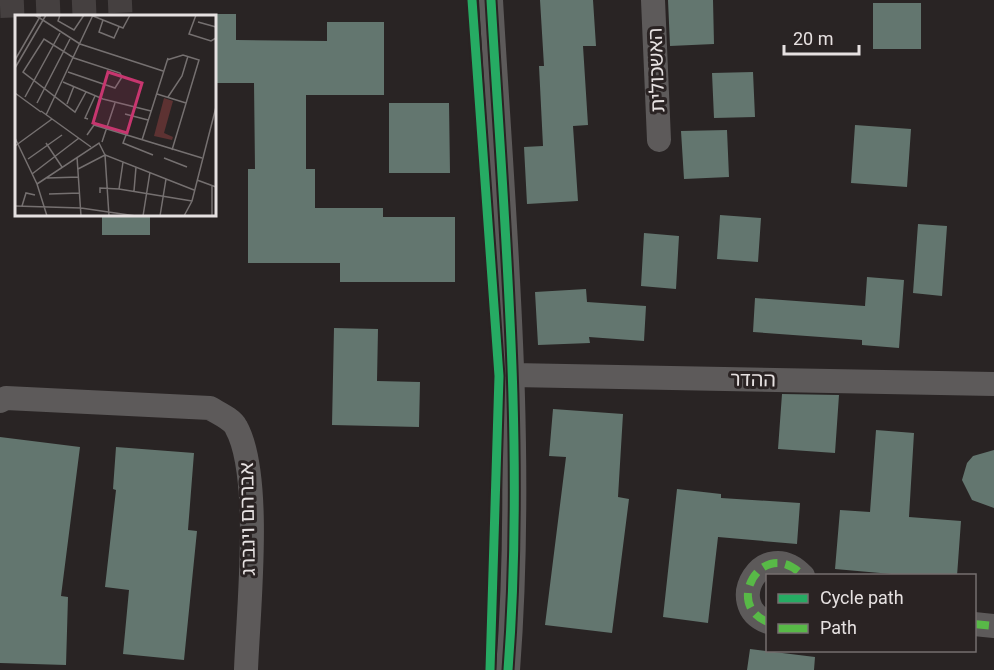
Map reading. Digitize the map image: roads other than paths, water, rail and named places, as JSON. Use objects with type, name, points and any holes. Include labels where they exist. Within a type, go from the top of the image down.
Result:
[{"type":"street","points":[[491,0],[513,375],[512,618],[508,670]]},
{"type":"street","name":"האשכולית","points":[[653,0],[659,140]]},
{"type":"street","name":"ההדר","points":[[513,375],[994,384]]},
{"type":"street","name":"אברהם וינברג","points":[[0,401],[6,398],[210,408],[236,425],[248,461],[251,507],[246,670]]},
{"type":"street","points":[[766,621],[755,614],[749,604],[747,594],[754,575],[761,568],[779,562],[789,564],[801,574]]},
{"type":"street","points":[[976,624],[994,627]]},
{"type":"tunnel","points":[[0,6],[140,0]]}]
